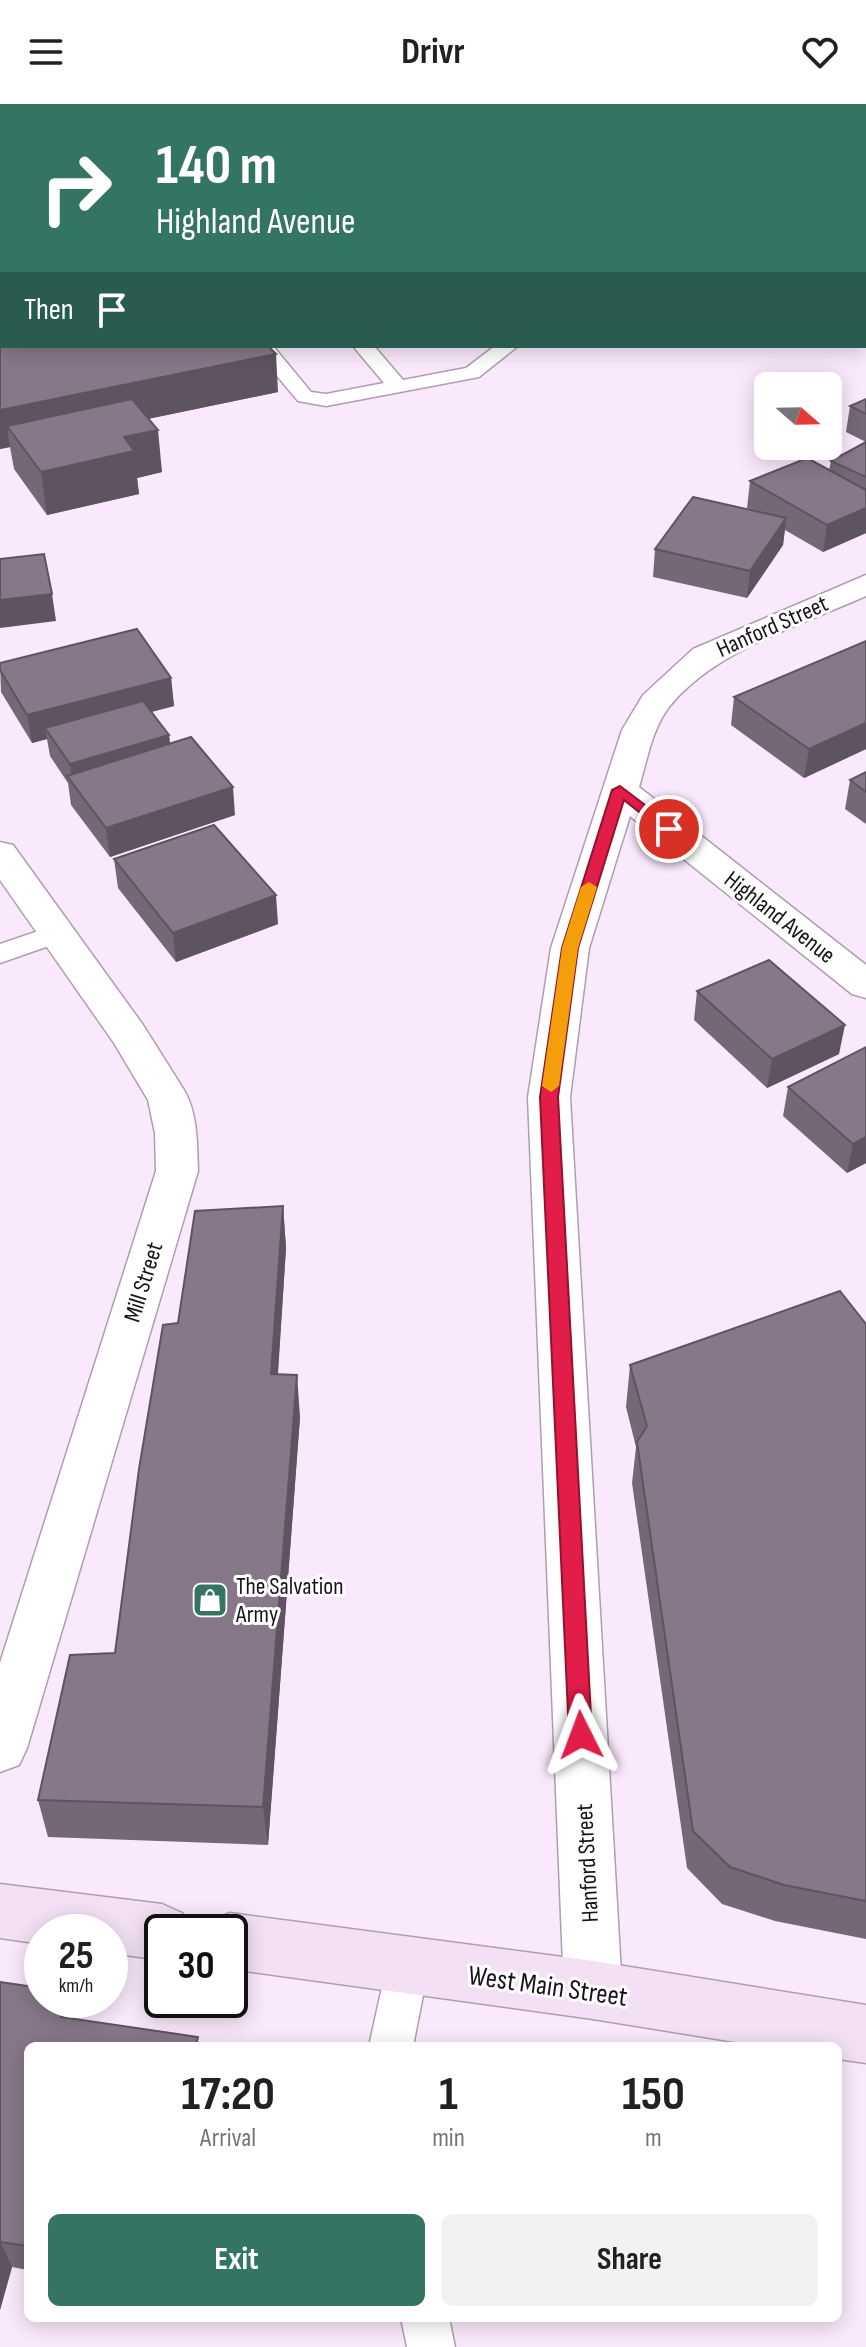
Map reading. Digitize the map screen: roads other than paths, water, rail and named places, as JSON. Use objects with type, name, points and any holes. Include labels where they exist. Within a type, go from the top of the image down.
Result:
[{"type":"street","name":"Hanford Street","points":[[593,1990],[549,1097],[570,948],[639,730],[655,702],[705,656],[866,584]]},
{"type":"street","name":"Highland Avenue","points":[[620,790],[866,985]]},
{"type":"street","name":"Mill Street","points":[[0,853],[129,1035],[169,1100],[176,1133],[177,1171],[0,1748]]},
{"type":"street","points":[[0,1911],[144,1930]]},
{"type":"street","name":"West Main Street","points":[[248,1943],[593,1990],[866,2034]]},
{"type":"lane","points":[[264,348],[305,397],[326,400],[472,373],[505,348]]},
{"type":"lane","points":[[365,348],[398,387]]},
{"type":"lane","points":[[0,954],[56,934]]},
{"type":"lane","points":[[392,2042],[408,1965]]},
{"type":"lane","points":[[426,2322],[431,2347]]},
{"type":"place","name":"The Salvation Army","points":[[210,1600]]}]
